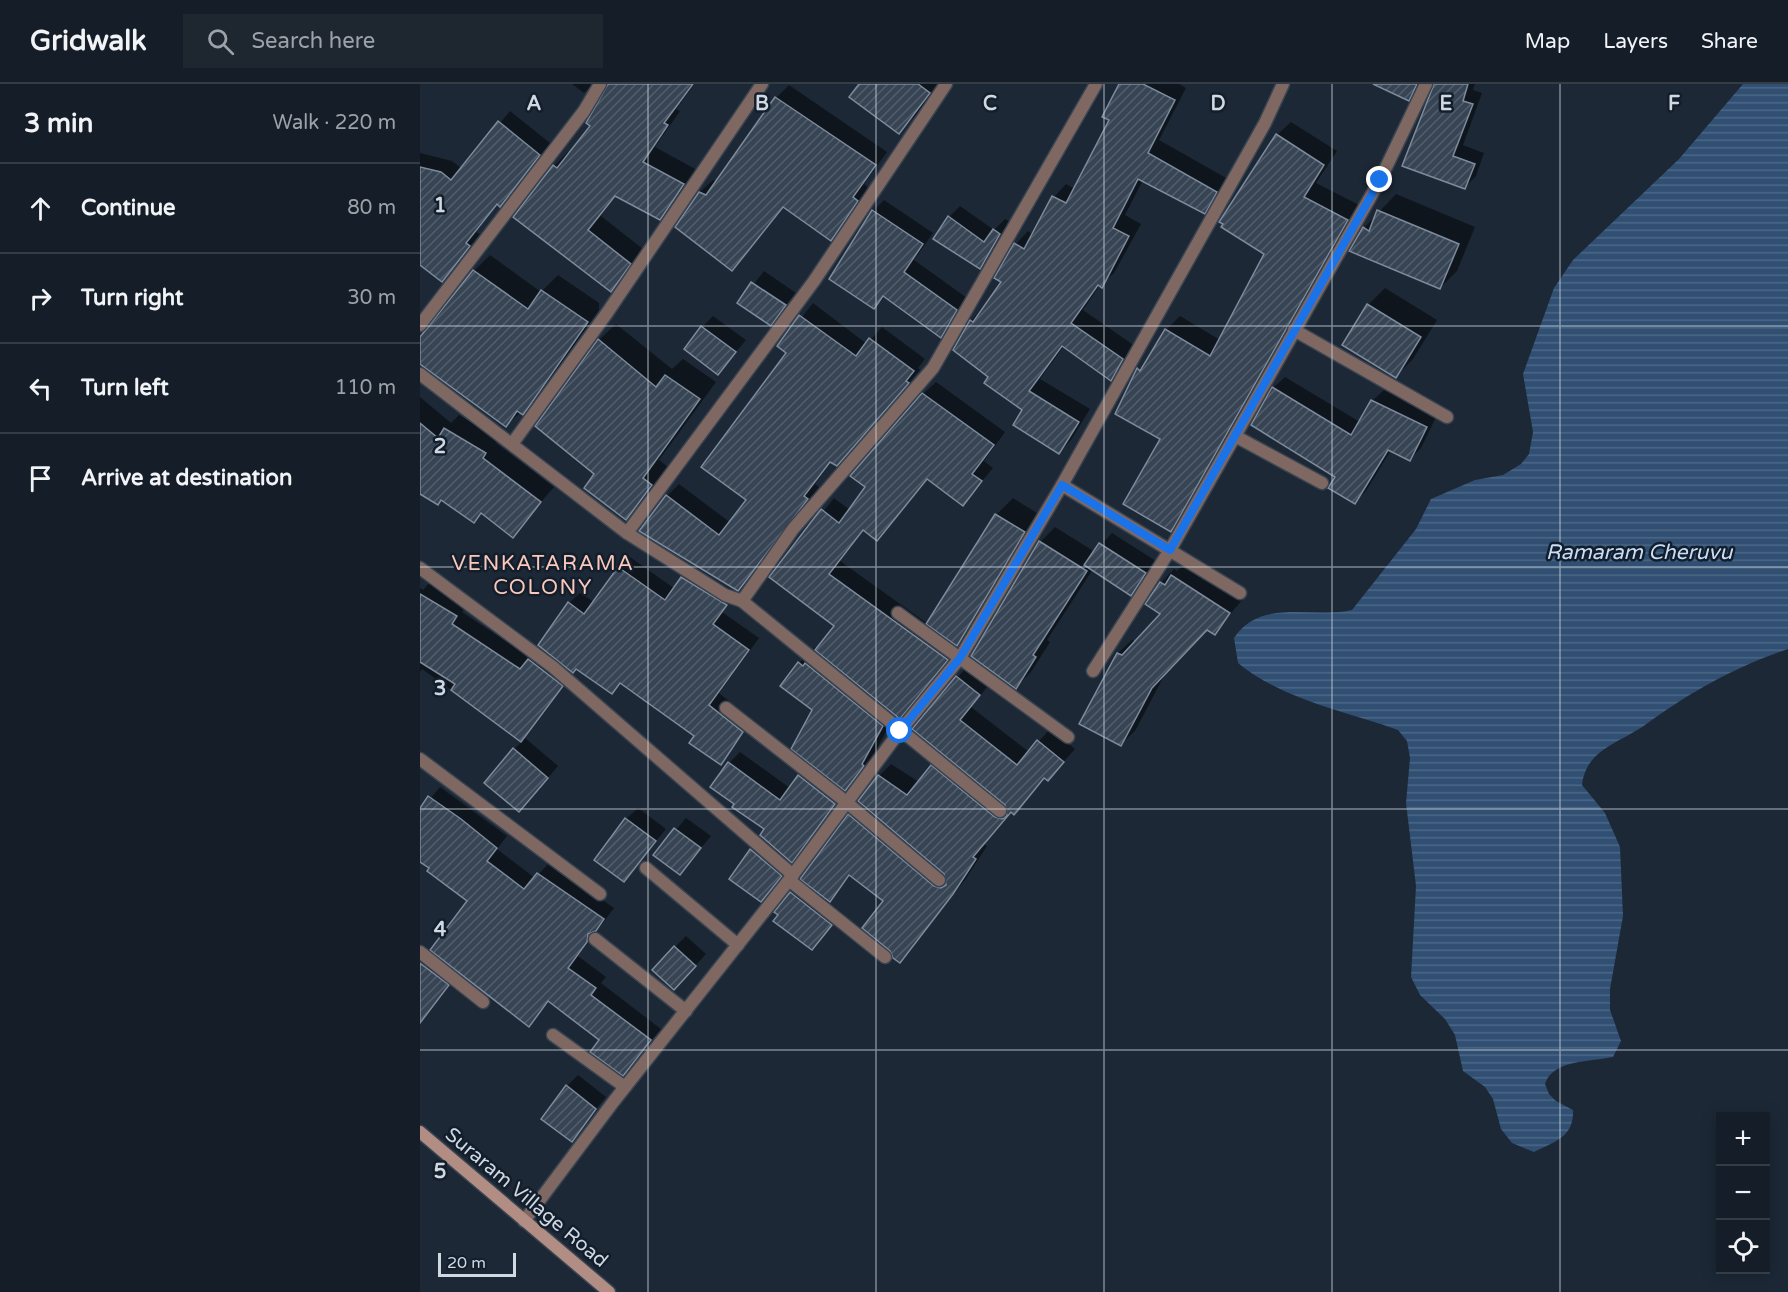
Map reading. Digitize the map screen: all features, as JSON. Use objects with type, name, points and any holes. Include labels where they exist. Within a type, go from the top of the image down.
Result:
[{"type":"main road","name":"Suraram Village Road","points":[[420,1132],[609,1292]]},
{"type":"street","points":[[420,325],[584,111],[600,84]]},
{"type":"street","points":[[512,444],[607,313],[762,84]]},
{"type":"street","points":[[627,533],[814,281],[946,84]]},
{"type":"street","points":[[742,601],[793,529],[933,368],[1096,84]]},
{"type":"street","points":[[524,1221],[625,1087],[791,878],[845,801],[960,658],[1062,485],[1265,123],[1283,84]]},
{"type":"street","points":[[1093,671],[1170,550],[1235,436],[1380,180],[1426,84]]},
{"type":"street","points":[[1294,330],[1447,417]]},
{"type":"street","points":[[420,374],[627,533],[725,595],[742,601],[1000,811]]},
{"type":"street","points":[[1235,436],[1322,483]]},
{"type":"street","points":[[1062,485],[1240,593]]},
{"type":"street","points":[[420,568],[553,667],[791,878],[885,957]]},
{"type":"street","points":[[898,613],[1068,737]]},
{"type":"street","points":[[726,708],[845,801],[939,880]]},
{"type":"street","points":[[420,759],[600,894]]},
{"type":"street","points":[[646,868],[738,945]]},
{"type":"street","points":[[595,939],[686,1011]]},
{"type":"street","points":[[420,952],[483,1002]]},
{"type":"street","points":[[553,1035],[625,1087]]},
{"type":"water","name":"Ramaram Cheruvu","points":[[1743,84],[1788,84],[1788,649],[1731,672],[1696,691],[1606,748],[1590,763],[1582,785],[1605,813],[1620,847],[1623,916],[1610,989],[1610,1010],[1621,1041],[1613,1057],[1574,1063],[1556,1070],[1549,1076],[1545,1084],[1549,1094],[1556,1101],[1573,1110],[1573,1119],[1562,1137],[1534,1152],[1512,1143],[1501,1129],[1493,1099],[1485,1087],[1463,1071],[1455,1035],[1445,1019],[1420,995],[1411,977],[1416,886],[1406,803],[1410,758],[1407,741],[1398,730],[1315,703],[1256,676],[1238,663],[1234,638],[1245,625],[1273,613],[1352,610],[1416,529],[1431,499],[1475,480],[1503,475],[1521,464],[1529,454],[1533,432],[1523,374],[1554,288],[1573,260],[1679,159]]},
{"type":"building","points":[[608,84],[693,84],[664,123],[668,125],[643,162],[684,184],[660,220],[615,196],[588,230],[631,264],[611,292],[513,217],[553,165],[557,168],[590,126],[586,123]]},
{"type":"building","points":[[859,84],[918,84],[930,93],[899,134],[849,97]]},
{"type":"building","points":[[1119,84],[1143,84],[1175,100],[1148,153],[1217,192],[1205,214],[1138,179],[1113,228],[1129,236],[1102,288],[1098,285],[1071,323],[1123,359],[1111,381],[1062,346],[1029,391],[1079,422],[1059,454],[1013,425],[1022,410],[984,383],[988,377],[953,350],[970,320],[973,322],[1001,282],[994,278],[1014,243],[1024,249],[1052,196],[1066,203],[1109,120],[1102,117]]},
{"type":"building","points":[[1373,84],[1417,84],[1409,101]]},
{"type":"building","points":[[1434,84],[1468,84],[1463,101],[1473,104],[1453,156],[1475,164],[1465,189],[1402,166]]},
{"type":"building","points":[[775,97],[876,165],[853,197],[858,201],[831,241],[783,207],[732,271],[675,227],[699,192],[706,195]]},
{"type":"building","points":[[498,121],[540,155],[500,207],[497,204],[466,243],[470,246],[442,282],[420,265],[420,167],[441,172],[451,180]]},
{"type":"building","points":[[1276,134],[1324,165],[1304,197],[1348,220],[1171,532],[1123,504],[1160,439],[1115,414],[1137,368],[1140,371],[1165,329],[1210,356],[1264,254],[1221,227],[1223,224],[1219,222]]},
{"type":"building","points":[[872,210],[923,244],[904,272],[957,310],[941,338],[883,296],[874,309],[829,279]]},
{"type":"building","points":[[1377,210],[1459,244],[1440,289],[1349,251],[1363,227],[1369,231]]},
{"type":"building","points":[[948,216],[984,242],[993,229],[1000,234],[980,269],[933,239]]},
{"type":"building","points":[[473,270],[528,309],[541,290],[588,322],[523,415],[517,411],[506,427],[420,364],[420,337]]},
{"type":"building","points":[[751,282],[786,305],[771,326],[737,303]]},
{"type":"building","points":[[1367,304],[1421,337],[1396,378],[1342,345]]},
{"type":"building","points":[[799,315],[856,356],[869,338],[914,371],[906,381],[909,383],[837,466],[830,462],[804,496],[808,499],[738,591],[639,531],[666,495],[719,535],[746,500],[701,467],[786,353],[777,346]]},
{"type":"building","points":[[701,326],[736,352],[718,375],[684,349]]},
{"type":"building","points":[[598,339],[656,387],[665,375],[700,399],[643,478],[652,485],[626,520],[584,488],[594,474],[535,426]]},
{"type":"building","points":[[1272,387],[1351,435],[1371,400],[1427,427],[1410,461],[1388,450],[1355,504],[1328,488],[1335,477],[1251,425]]},
{"type":"building","points":[[922,393],[994,445],[972,474],[982,481],[963,506],[927,479],[877,541],[863,530],[829,574],[948,660],[900,719],[815,650],[834,626],[769,577],[821,509],[839,523],[865,487],[850,476]]},
{"type":"building","points":[[420,423],[438,438],[444,428],[486,453],[483,458],[541,502],[513,538],[481,513],[474,523],[441,500],[438,505],[420,494]]},
{"type":"building","points":[[995,514],[1025,532],[957,646],[926,624]]},
{"type":"building","points":[[1039,541],[1087,571],[1033,655],[1036,657],[1016,689],[971,656]]},
{"type":"building","points":[[1099,543],[1146,573],[1131,596],[1084,565]]},
{"type":"building","points":[[618,567],[665,600],[681,577],[727,605],[713,624],[749,650],[709,705],[743,732],[721,765],[689,743],[694,736],[620,683],[612,694],[576,669],[573,673],[538,645],[568,602],[584,614]]},
{"type":"building","points":[[1171,575],[1230,613],[1215,635],[1207,630],[1152,688],[1121,746],[1079,724],[1117,653],[1122,655],[1160,614],[1145,604],[1160,582],[1165,585]]},
{"type":"building","points":[[420,594],[457,616],[452,624],[520,669],[528,659],[563,686],[521,742],[451,690],[455,684],[420,662]]},
{"type":"building","points":[[798,662],[803,666],[805,663],[883,726],[862,764],[864,766],[845,791],[791,749],[812,710],[780,686]]},
{"type":"building","points":[[956,676],[980,695],[960,720],[1017,765],[1037,740],[1064,762],[1048,781],[1044,778],[1014,815],[1011,812],[973,857],[976,859],[953,894],[900,963],[893,958],[890,951],[862,928],[883,901],[849,875],[830,902],[800,879],[848,814],[934,886],[941,888],[946,885],[944,874],[858,801],[878,775],[907,795],[931,765],[995,817],[1002,819],[1007,816],[1005,805],[912,729]]},
{"type":"building","points":[[513,748],[548,778],[519,812],[484,783]]},
{"type":"building","points":[[728,762],[780,800],[798,775],[835,804],[792,863],[760,835],[764,829],[732,807],[734,804],[710,787]]},
{"type":"building","points":[[428,796],[497,848],[487,861],[524,889],[537,873],[604,919],[596,931],[588,934],[587,942],[568,968],[596,988],[591,995],[651,1040],[623,1076],[590,1052],[599,1040],[548,1001],[529,1027],[430,950],[467,901],[427,871],[429,868],[420,862],[420,808]]},
{"type":"building","points":[[625,818],[656,841],[624,882],[594,860]]},
{"type":"building","points":[[674,828],[701,848],[680,875],[653,855]]},
{"type":"building","points":[[750,849],[782,876],[761,902],[729,879]]},
{"type":"building","points":[[790,892],[832,925],[812,950],[773,921],[778,915],[774,912]]},
{"type":"building","points":[[674,946],[696,966],[674,990],[652,970]]},
{"type":"building","points":[[420,963],[449,985],[420,1023]]},
{"type":"building","points":[[566,1085],[596,1109],[572,1142],[541,1119]]},
{"type":"district","name":"VENKATARAMA COLONY","points":[[543,575]]},
{"type":"route","points":[[900,731],[960,658],[1062,485],[1170,550],[1380,180]]}]
